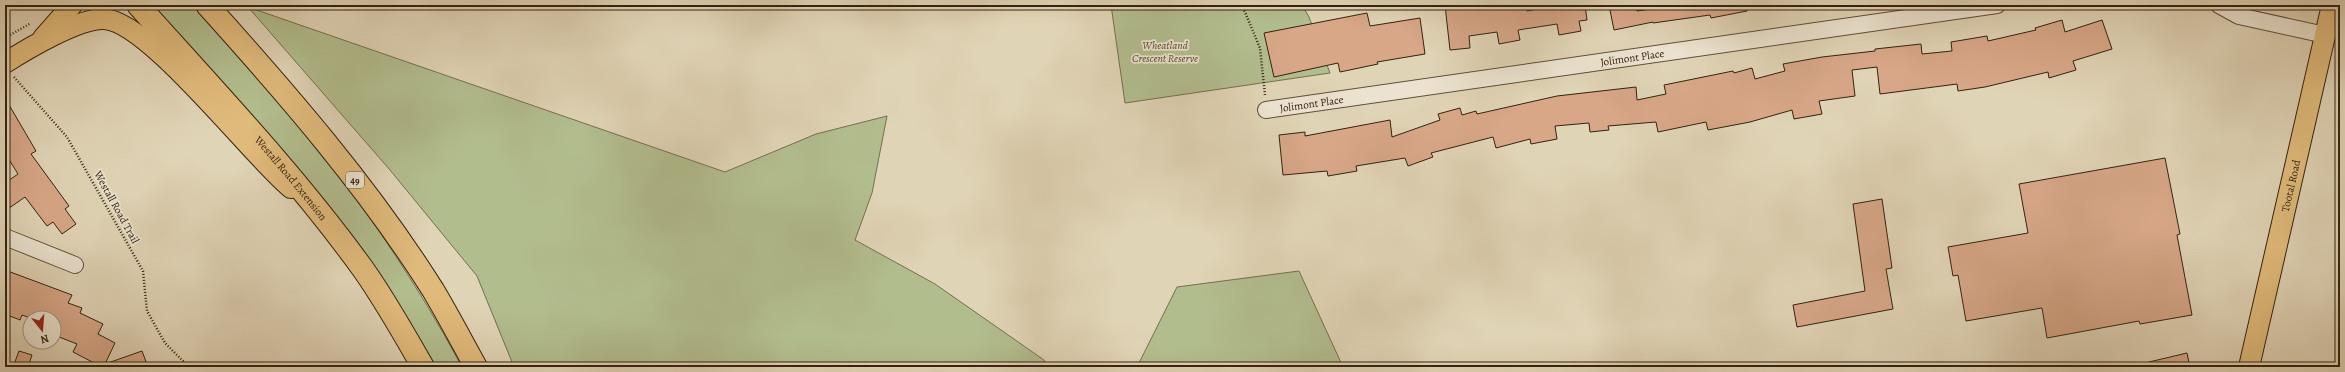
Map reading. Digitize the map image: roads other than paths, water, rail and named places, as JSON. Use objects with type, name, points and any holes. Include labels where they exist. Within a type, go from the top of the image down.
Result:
[{"type":"highway","name":"Westall Road Extension","points":[[138,5],[264,144],[322,214],[364,270],[423,367]]},
{"type":"highway","name":"49","points":[[209,6],[302,112],[367,195],[433,290],[476,367]]},
{"type":"main road","points":[[9,69],[40,41],[72,5]]},
{"type":"main road","name":"Tootal Road","points":[[2250,367],[2332,5]]},
{"type":"main road","points":[[40,41],[88,22],[108,19],[136,35],[172,64],[267,167],[322,214]]},
{"type":"street","name":"Jolimont Place","points":[[1266,110],[1997,5]]},
{"type":"street","points":[[2219,5],[2239,16],[2326,34]]},
{"type":"street","points":[[5,237],[75,265]]},
{"type":"park label","name":"Wheatland Crescent Reserve","points":[[1165,51]]}]
